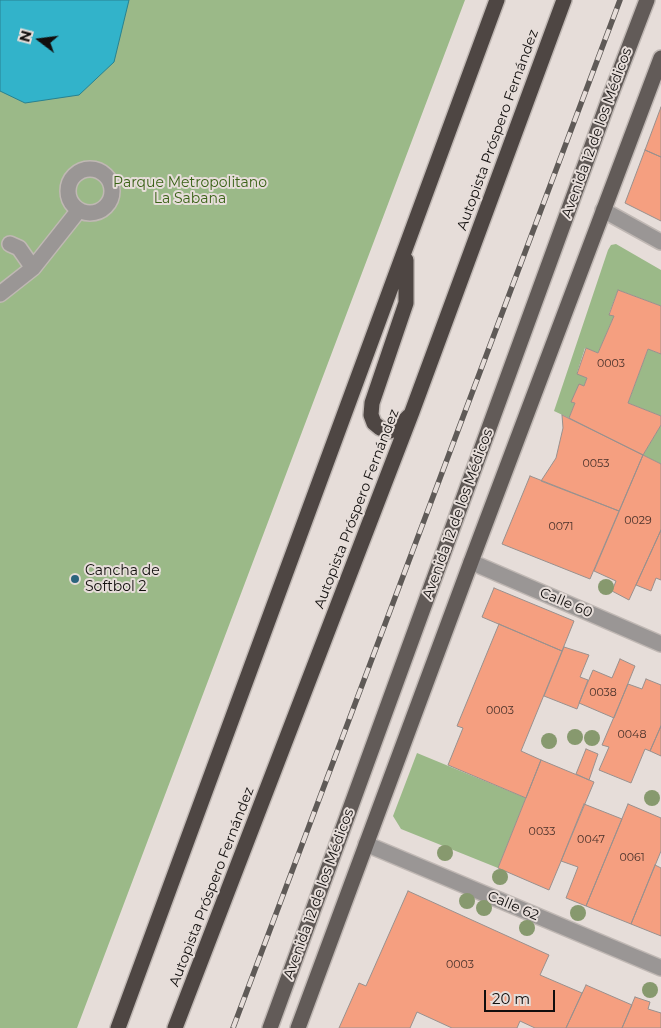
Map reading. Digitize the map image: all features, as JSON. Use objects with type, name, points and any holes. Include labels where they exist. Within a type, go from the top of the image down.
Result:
[{"type":"highway","points":[[118,1028],[497,0]]},
{"type":"highway","name":"Autopista Próspero Fernández","points":[[175,1028],[412,412],[564,0]]},
{"type":"highway","points":[[405,251],[406,303],[372,403],[371,415],[374,424],[390,431],[400,425],[412,412]]},
{"type":"highway","points":[[108,1028],[160,918]]},
{"type":"main road","name":"Avenida 12 de los Médicos","points":[[270,1028],[647,0]]},
{"type":"main road","name":"Avenida 12 de los Médicos","points":[[298,1028],[661,58]]},
{"type":"street","points":[[0,294],[33,268],[79,210]]},
{"type":"street","points":[[603,210],[661,242]]},
{"type":"street","points":[[10,244],[19,248],[33,268]]},
{"type":"street","name":"Calle 60","points":[[471,562],[661,644]]},
{"type":"street","name":"Calle 62","points":[[366,844],[661,968]]},
{"type":"green space","name":"Parque Metropolitano La Sabana","points":[[0,0],[465,0],[77,1028],[0,1028]]},
{"type":"green space","points":[[616,244],[661,270],[661,306],[618,290],[609,314],[614,316],[598,353],[585,348],[577,373],[587,378],[584,386],[579,385],[572,402],[575,403],[569,418],[554,411],[608,250],[611,245]]},
{"type":"green space","points":[[648,349],[661,354],[661,416],[628,403]]},
{"type":"green space","points":[[661,425],[661,464],[643,455]]},
{"type":"green space","points":[[417,753],[526,798],[498,868],[401,829],[393,816]]},
{"type":"water","points":[[0,0],[129,0],[114,62],[79,95],[25,103],[0,91]]},
{"type":"building","points":[[661,107],[661,157],[645,150]]},
{"type":"building","points":[[645,150],[661,157],[661,221],[625,203]]},
{"type":"building","points":[[618,290],[661,306],[661,354],[648,349],[628,403],[661,416],[661,425],[643,455],[569,418],[575,403],[571,402],[579,384],[584,386],[587,378],[577,374],[586,348],[598,353],[614,316],[609,315]]},
{"type":"building","points":[[562,415],[643,455],[619,511],[541,481],[556,458],[563,428]]},
{"type":"building","points":[[643,455],[661,464],[661,530],[629,600],[612,591],[616,581],[594,571]]},
{"type":"building","points":[[530,476],[619,511],[590,579],[502,544]]},
{"type":"building","points":[[661,530],[661,580],[656,578],[651,591],[636,585]]},
{"type":"building","points":[[494,588],[574,621],[562,651],[482,617]]},
{"type":"building","points":[[499,624],[562,651],[521,751],[541,760],[526,798],[448,765],[463,728],[457,726]]},
{"type":"building","points":[[564,647],[589,655],[580,677],[588,680],[577,709],[544,696]]},
{"type":"building","points":[[620,659],[635,666],[614,718],[579,703],[593,670],[612,678]]},
{"type":"building","points":[[646,679],[661,685],[661,726],[650,751],[645,749],[631,783],[599,770],[609,747],[602,745],[628,684],[642,689]]},
{"type":"building","points":[[661,726],[661,756],[650,751]]},
{"type":"building","points":[[586,749],[598,754],[589,780],[576,774]]},
{"type":"building","points":[[541,760],[594,782],[549,890],[498,868]]},
{"type":"building","points":[[584,804],[622,819],[586,906],[566,898],[578,867],[561,861]]},
{"type":"building","points":[[628,804],[661,818],[661,851],[631,924],[586,906]]},
{"type":"building","points":[[655,865],[661,868],[661,936],[631,924]]},
{"type":"building","points":[[408,891],[549,955],[540,975],[582,993],[566,1028],[535,1028],[520,1021],[517,1028],[452,1028],[417,1012],[410,1028],[339,1028],[359,983],[366,986]]},
{"type":"building","points":[[586,985],[632,1005],[622,1028],[566,1028]]},
{"type":"building","points":[[635,997],[650,1002],[648,1009],[661,1013],[661,1028],[622,1028]]},
{"type":"railway","points":[[233,1028],[620,0]]},
{"type":"place","name":"Cancha de Softbol 2","points":[[75,579]]}]
